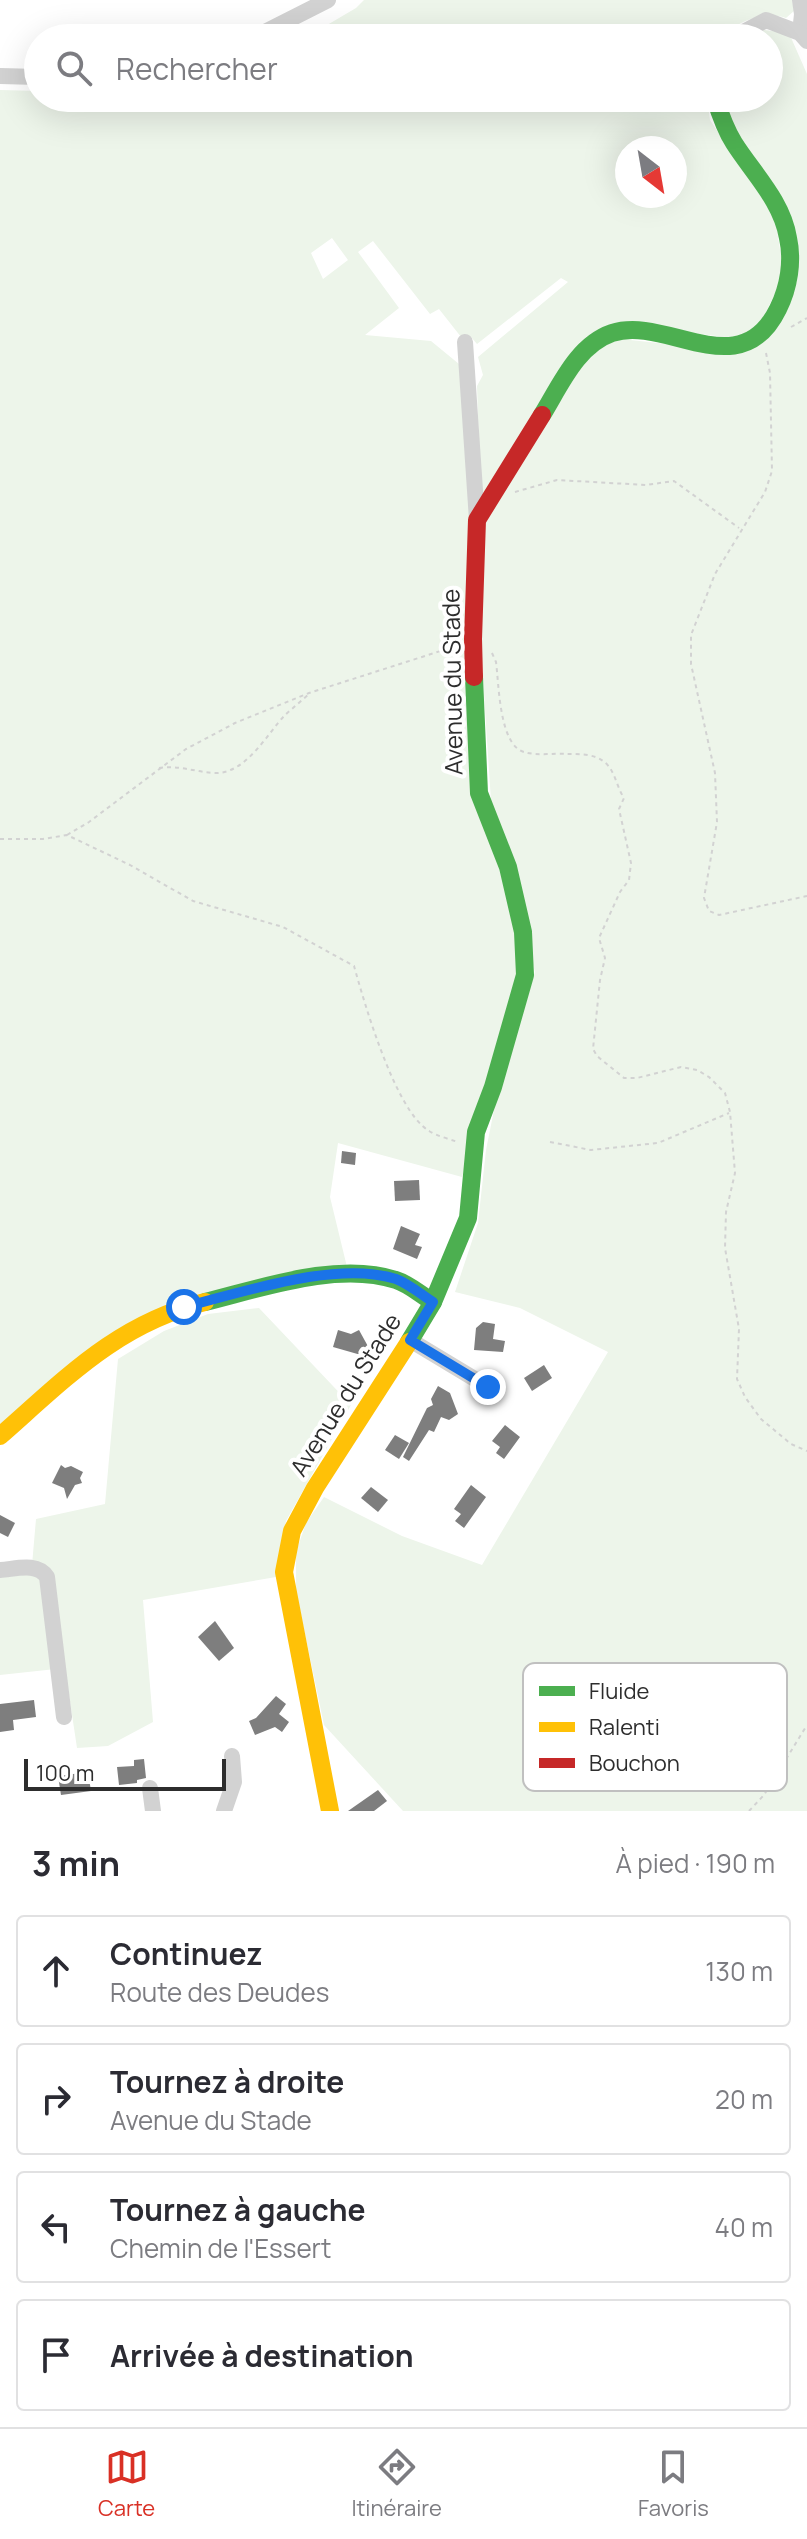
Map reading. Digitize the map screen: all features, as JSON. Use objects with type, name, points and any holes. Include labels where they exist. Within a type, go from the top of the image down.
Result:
[{"type":"street","points":[[281,24],[328,0]]},
{"type":"street","points":[[783,28],[803,37],[800,0]]},
{"type":"street","points":[[0,76],[24,77]]},
{"type":"street","points":[[718,112],[719,120],[784,215],[791,243],[789,278],[777,312],[762,333]]},
{"type":"street","name":"Avenue du Stade","points":[[330,1811],[284,1572],[292,1531],[315,1488],[433,1302],[468,1218],[476,1132],[493,1087],[525,975],[523,932],[508,867],[479,793],[473,639],[477,520],[576,360],[598,339],[619,331],[641,332],[715,347],[740,344],[762,333]]},
{"type":"street","points":[[465,342],[477,520]]},
{"type":"street","points":[[0,1436],[99,1350],[137,1327],[184,1307],[298,1279],[362,1273],[398,1280],[433,1302]]},
{"type":"street","points":[[410,1340],[488,1387]]},
{"type":"street","points":[[0,1570],[33,1567],[46,1575],[64,1717]]},
{"type":"street","points":[[224,1811],[234,1782],[232,1756]]},
{"type":"street","points":[[150,1788],[153,1811]]},
{"type":"path","points":[[762,333],[770,373],[772,471],[765,492],[715,574],[691,635],[691,664],[715,773],[717,822],[704,898],[709,911],[719,915],[805,897],[807,902]]},
{"type":"path","points":[[494,492],[510,493],[557,480],[646,485],[674,481],[740,529]]},
{"type":"path","points":[[0,839],[43,839],[67,835],[186,749],[235,723],[309,693],[473,639],[487,643],[496,662],[506,733],[512,744],[523,752],[584,755],[602,760],[613,771],[615,785],[624,798],[619,809],[631,863],[629,880],[620,892],[599,938],[605,958],[593,1049],[624,1078],[637,1078],[681,1067],[697,1070],[709,1077],[725,1093],[730,1112],[735,1173],[726,1212],[725,1248],[739,1329],[737,1379],[745,1397],[761,1419],[791,1444],[807,1451]]},
{"type":"path","points":[[158,768],[186,767],[217,773],[231,769],[253,753],[284,716],[309,693]]},
{"type":"path","points":[[67,835],[130,865],[193,901],[283,927],[354,966],[399,1095],[427,1130],[474,1148]]},
{"type":"path","points":[[550,1142],[591,1150],[658,1143],[730,1112]]},
{"type":"path","points":[[787,1758],[807,1725]]},
{"type":"path","points":[[752,1811],[766,1791]]},
{"type":"shaded area","points":[[364,0],[792,0],[794,11],[786,18],[760,17],[740,24],[329,24]]},
{"type":"shaded area","points":[[783,32],[789,33],[807,74],[807,1811],[403,1811],[324,1725],[296,1591],[296,1552],[306,1523],[324,1497],[402,1536],[482,1565],[608,1352],[520,1308],[455,1292],[478,1223],[486,1150],[498,1090],[535,972],[491,801],[479,618],[485,522],[580,369],[602,346],[621,339],[742,352],[797,282],[727,112],[783,112]]},
{"type":"shaded area","points":[[0,90],[24,91],[24,112],[709,112],[710,120],[775,218],[784,274],[759,327],[734,338],[613,324],[481,504],[477,386],[483,375],[478,357],[568,282],[561,278],[477,344],[471,337],[465,342],[439,309],[430,314],[373,241],[358,252],[399,308],[365,335],[431,341],[459,364],[471,518],[470,729],[518,933],[518,976],[462,1177],[338,1143],[330,1197],[347,1267],[176,1303],[0,1428]],"holes":[[[332,238],[348,260],[323,279],[311,253]]]},
{"type":"shaded area","points":[[259,1308],[351,1405],[286,1521],[276,1577],[143,1600],[153,1722],[108,1746],[77,1748],[65,1668],[0,1675],[0,1568],[32,1565],[36,1519],[105,1504],[118,1359],[164,1331],[208,1314]]},
{"type":"building","points":[[342,1151],[356,1153],[355,1165],[341,1163]]},
{"type":"building","points":[[419,1180],[420,1200],[395,1201],[394,1181]]},
{"type":"building","points":[[401,1226],[420,1234],[415,1245],[422,1247],[417,1259],[393,1249]]},
{"type":"building","points":[[483,1322],[495,1324],[493,1339],[505,1341],[503,1352],[474,1350],[476,1328]]},
{"type":"building","points":[[338,1330],[351,1334],[359,1330],[370,1350],[361,1355],[333,1347]]},
{"type":"building","points":[[544,1365],[552,1378],[532,1391],[524,1378]]},
{"type":"building","points":[[438,1386],[450,1393],[458,1414],[449,1420],[441,1417],[434,1432],[429,1430],[409,1461],[403,1457],[427,1408],[433,1405],[431,1399]]},
{"type":"building","points":[[505,1425],[520,1437],[504,1459],[496,1453],[500,1447],[492,1441]]},
{"type":"building","points":[[395,1435],[409,1443],[399,1459],[385,1450]]},
{"type":"building","points":[[61,1465],[83,1472],[80,1478],[82,1483],[75,1485],[67,1499],[64,1488],[52,1483]]},
{"type":"building","points":[[471,1485],[486,1497],[464,1528],[455,1521],[461,1514],[454,1509]]},
{"type":"building","points":[[371,1487],[388,1500],[378,1512],[361,1498]]},
{"type":"building","points":[[0,1515],[15,1523],[8,1537],[0,1533]]},
{"type":"building","points":[[215,1621],[234,1648],[219,1661],[198,1637]]},
{"type":"building","points":[[276,1696],[286,1704],[279,1714],[289,1722],[282,1732],[275,1727],[255,1735],[249,1721],[256,1718]]},
{"type":"building","points":[[34,1700],[36,1717],[13,1720],[14,1730],[0,1732],[0,1704]]},
{"type":"building","points":[[144,1759],[146,1778],[137,1780],[137,1783],[119,1785],[117,1767],[134,1766],[134,1760]]},
{"type":"building","points":[[88,1772],[91,1791],[61,1795],[58,1776]]},
{"type":"building","points":[[378,1790],[387,1801],[374,1811],[348,1811]]},
{"type":"traffic: fast","points":[[542,415],[579,357],[612,333],[633,330],[701,344],[723,346],[744,343],[762,332],[778,309],[790,265],[785,225],[773,200],[731,138],[720,112]]},
{"type":"traffic: fast","points":[[409,1342],[433,1302],[468,1218],[476,1132],[493,1087],[525,975],[523,932],[508,867],[479,793],[474,677]]},
{"type":"traffic: fast","points":[[205,1302],[275,1284],[350,1273],[396,1280],[433,1302]]},
{"type":"traffic: slow","points":[[0,1436],[70,1374],[119,1339],[174,1311],[205,1302]]},
{"type":"traffic: slow","points":[[330,1811],[284,1572],[292,1531],[315,1488],[409,1342]]},
{"type":"traffic: jam","points":[[474,677],[477,520],[542,415]]},
{"type":"route","points":[[184,1307],[298,1279],[362,1273],[398,1280],[433,1302],[410,1340],[488,1387]]}]
